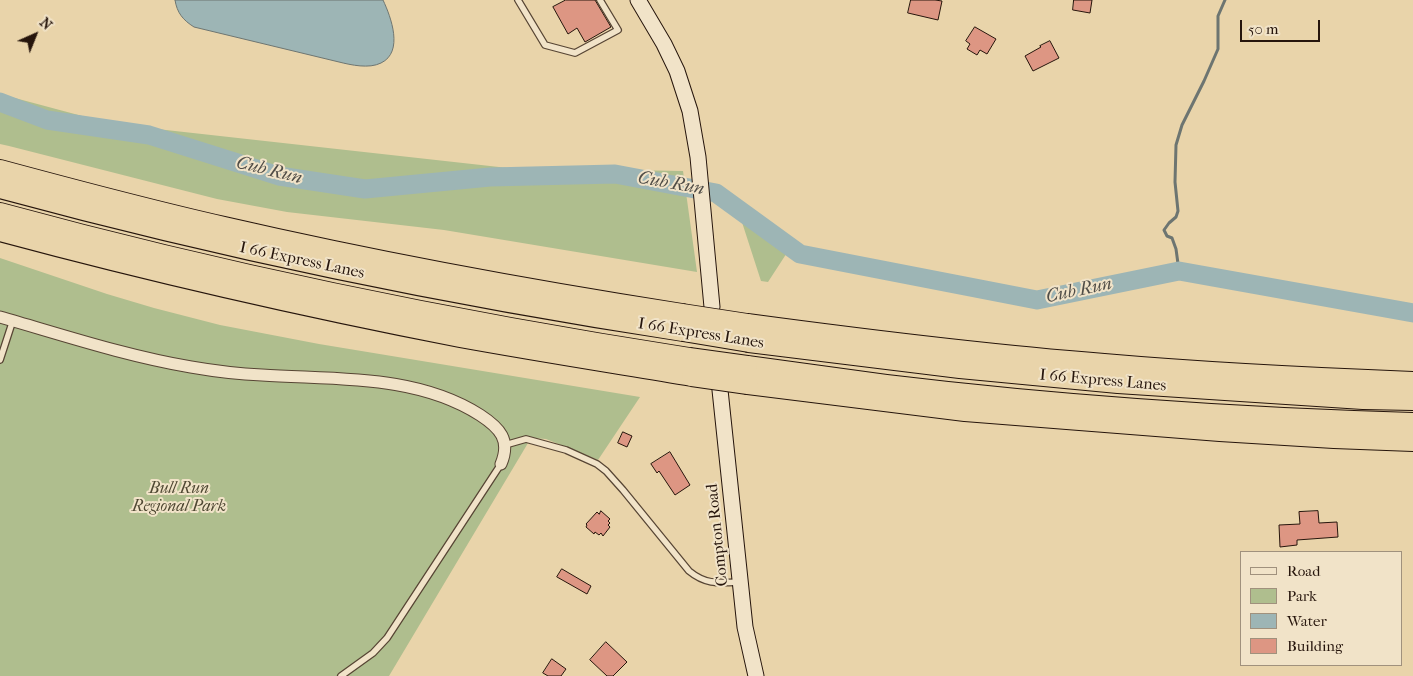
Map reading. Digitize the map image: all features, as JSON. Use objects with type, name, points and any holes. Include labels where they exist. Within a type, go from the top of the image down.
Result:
[{"type":"highway","points":[[0,170],[222,227],[354,255],[571,296],[682,322],[748,333],[1103,364],[1300,378],[1413,382]]},
{"type":"highway","name":"I 66 Express Lanes","points":[[0,188],[270,255],[384,278],[493,299],[682,322]]},
{"type":"highway","name":"I 66 Express Lanes","points":[[0,213],[148,251],[340,295],[520,330],[690,367]]},
{"type":"highway","points":[[0,231],[164,273],[336,312],[510,346],[748,375],[966,411],[1220,431],[1413,441]]},
{"type":"highway","name":"I 66 Express Lanes","points":[[748,333],[960,368],[1118,383],[1363,399],[1413,400]]},
{"type":"highway","name":"I 66 Express Lanes","points":[[748,375],[886,385],[1028,400],[1253,416],[1413,423]]},
{"type":"street","points":[[638,0],[664,44],[677,71],[690,111],[698,157],[712,308]]},
{"type":"street","points":[[0,316],[132,354],[190,367],[261,375],[367,381],[394,384],[423,391],[459,403],[487,420],[501,433],[505,445],[501,464]]},
{"type":"street","name":"Compton Road","points":[[720,390],[745,628],[756,676]]},
{"type":"lane","points":[[518,0],[545,45],[575,52],[618,30],[600,0]]},
{"type":"lane","points":[[0,360],[12,320]]},
{"type":"lane","points":[[505,445],[526,439],[566,450],[596,464],[606,471],[618,484],[689,571],[698,578],[712,582],[740,582]]},
{"type":"lane","points":[[341,676],[372,653],[386,638],[501,464]]},
{"type":"green space","points":[[0,94],[112,124],[508,168],[683,171],[697,272],[444,230],[287,212],[217,199],[0,144]]},
{"type":"green space","points":[[739,213],[794,242],[768,282],[761,281]]},
{"type":"green space","name":"Bull Run Regional Park","points":[[0,258],[107,294],[220,325],[319,344],[640,397],[598,460],[546,439],[531,438],[389,676],[0,676]]},
{"type":"water","points":[[175,0],[383,0],[392,25],[394,43],[388,58],[376,65],[360,66],[344,63],[194,27],[181,16]]},
{"type":"building","points":[[566,0],[595,0],[611,27],[585,42],[577,28],[568,34],[553,7]]},
{"type":"building","points":[[911,0],[942,1],[938,20],[908,13]]},
{"type":"building","points":[[1074,0],[1092,0],[1090,13],[1073,10]]},
{"type":"building","points":[[975,27],[996,39],[987,54],[980,50],[977,55],[967,49],[970,44],[966,41]]},
{"type":"building","points":[[1050,41],[1059,58],[1033,71],[1025,56]]},
{"type":"building","points":[[623,432],[632,436],[627,447],[618,443]]},
{"type":"building","points":[[670,452],[690,485],[675,495],[659,471],[657,473],[651,464]]},
{"type":"building","points":[[601,511],[610,519],[608,525],[610,527],[603,536],[601,533],[599,535],[595,532],[594,534],[586,527],[586,524],[597,512],[599,514]]},
{"type":"building","points":[[1318,511],[1319,523],[1337,522],[1338,537],[1297,540],[1297,545],[1280,547],[1279,525],[1300,524],[1299,512]]},
{"type":"building","points":[[562,569],[591,586],[587,594],[557,577]]},
{"type":"building","points":[[606,642],[627,662],[613,676],[607,676],[590,660]]},
{"type":"building","points":[[552,659],[566,669],[561,676],[548,676],[543,673]]},
{"type":"waterway","points":[[1179,271],[1176,249],[1172,238],[1167,236],[1164,230],[1176,217],[1178,211],[1175,182],[1176,145],[1182,125],[1218,49],[1218,16],[1225,0]]},
{"type":"waterway","name":"Cub Run","points":[[0,102],[47,120],[149,135],[279,176],[365,189],[490,177],[615,174],[716,193],[800,254],[1037,300],[1179,271],[1413,313]]}]
